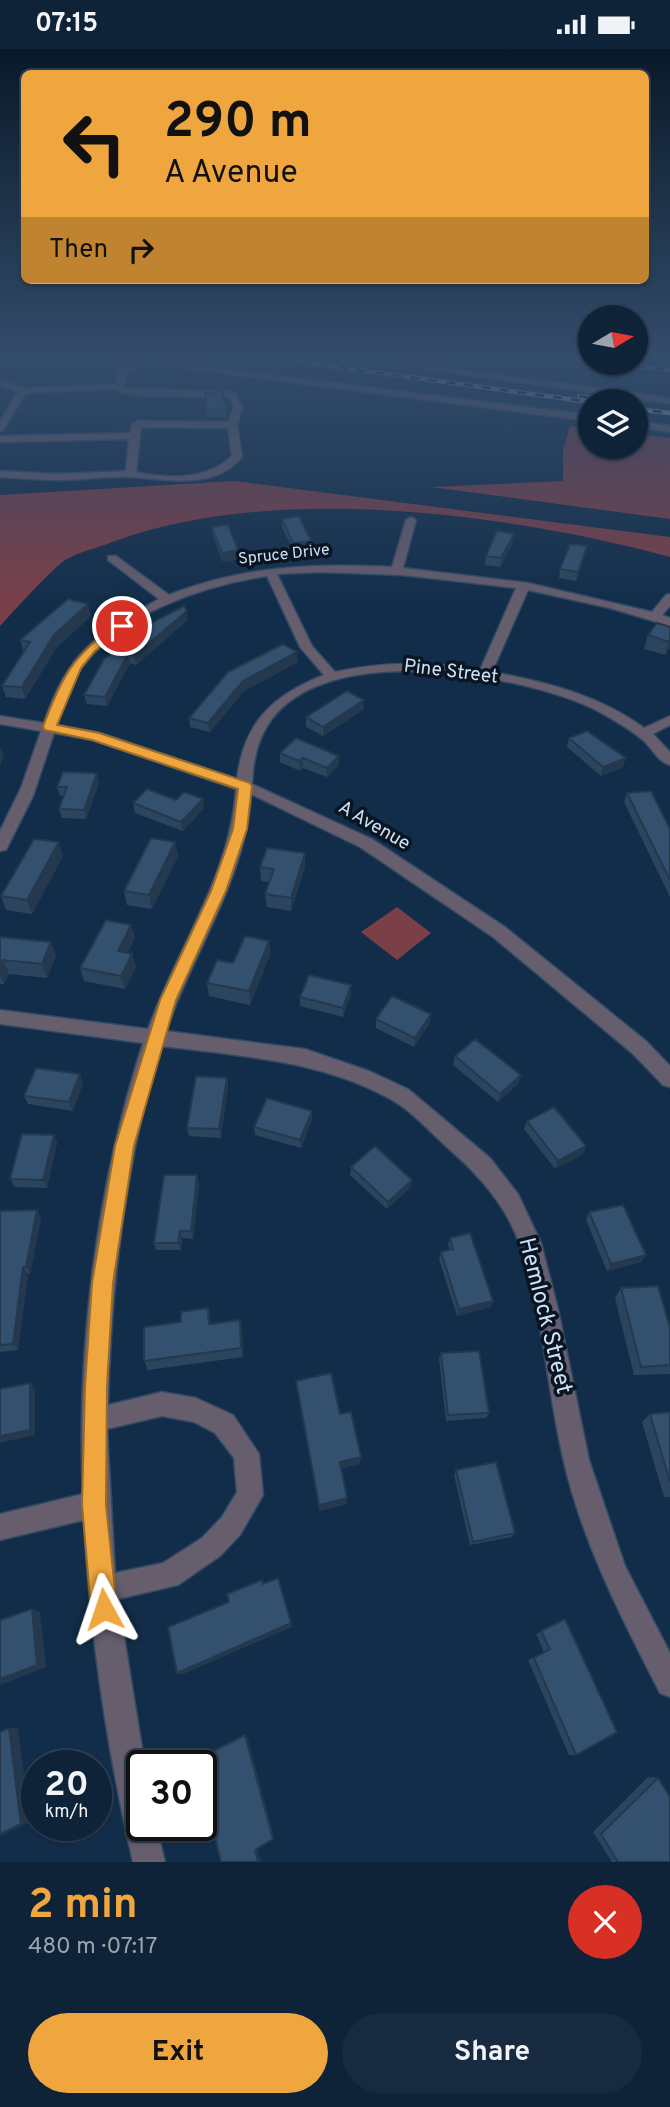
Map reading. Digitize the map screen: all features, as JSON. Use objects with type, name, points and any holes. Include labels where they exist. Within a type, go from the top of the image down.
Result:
[{"type":"street","points":[[131,474],[134,440]]},
{"type":"street","points":[[0,474],[57,477],[131,474],[144,478],[209,477],[230,467],[237,457],[234,440]]},
{"type":"street","points":[[397,570],[411,520]]},
{"type":"street","points":[[112,558],[168,600]]},
{"type":"street","name":"Spruce Drive","points":[[0,846],[32,780],[58,703],[76,667],[90,649],[140,614],[168,600],[239,577],[270,571],[354,567],[523,587],[670,622]]},
{"type":"street","points":[[270,571],[306,647],[332,677]]},
{"type":"street","points":[[485,674],[523,587]]},
{"type":"street","points":[[654,617],[670,598]]},
{"type":"street","name":"Pine Street","points":[[149,1862],[108,1650],[94,1505],[95,1420],[104,1269],[124,1146],[168,1000],[218,891],[240,829],[249,750],[261,724],[286,699],[332,677],[364,668],[428,665],[485,674],[567,693],[612,714],[642,734],[670,760]]},
{"type":"street","name":"A Avenue","points":[[0,720],[95,736],[245,786],[314,816],[366,843],[499,932],[639,1047],[670,1079]]},
{"type":"street","points":[[642,734],[670,720]]},
{"type":"street","name":"Hemlock Street","points":[[0,1017],[305,1057],[362,1077],[401,1095],[483,1165],[510,1201],[530,1243],[547,1309],[576,1460],[613,1572],[670,1683]]},
{"type":"street","points":[[95,1420],[162,1404],[196,1410],[224,1425],[246,1454],[250,1495],[231,1526],[211,1547],[168,1575],[102,1589]]},
{"type":"street","points":[[0,1527],[94,1505]]},
{"type":"shaded area","points":[[566,440],[578,440],[578,459],[648,459],[648,440],[670,440],[670,519],[431,487],[563,481],[563,450]]},
{"type":"shaded area","points":[[234,481],[670,537],[670,557],[606,541],[464,517],[317,509],[244,513],[176,524],[72,556],[52,571],[0,626],[0,495]]},
{"type":"shaded area","points":[[397,907],[431,933],[397,960],[361,932]]},
{"type":"building","points":[[299,516],[311,541],[293,543],[282,519]]},
{"type":"building","points":[[228,525],[238,550],[222,553],[212,527]]},
{"type":"building","points":[[497,531],[514,534],[501,558],[486,556]]},
{"type":"building","points":[[570,544],[587,546],[578,572],[560,569]]},
{"type":"building","points":[[68,599],[88,604],[54,635],[22,687],[2,686],[30,642],[20,640]]},
{"type":"building","points":[[184,606],[187,611],[134,656],[128,654],[105,697],[84,695],[104,659],[151,623]]},
{"type":"building","points":[[657,623],[670,627],[669,642],[648,635]]},
{"type":"building","points":[[283,644],[297,652],[243,681],[208,723],[189,718],[228,672]]},
{"type":"building","points":[[347,691],[364,700],[323,727],[306,717]]},
{"type":"building","points":[[587,731],[626,758],[603,767],[569,738]]},
{"type":"building","points":[[296,738],[339,756],[327,768],[303,758],[299,761],[280,753]]},
{"type":"building","points":[[63,772],[97,773],[84,810],[59,809],[67,787],[57,787]]},
{"type":"building","points":[[147,789],[176,800],[184,792],[203,799],[181,822],[133,803]]},
{"type":"building","points":[[651,791],[670,829],[670,880],[627,793]]},
{"type":"building","points":[[151,838],[175,842],[149,895],[124,891]]},
{"type":"building","points":[[34,839],[59,842],[27,900],[1,896]]},
{"type":"building","points":[[267,848],[305,853],[291,898],[265,894],[274,869],[260,867]]},
{"type":"building","points":[[106,920],[131,925],[118,951],[132,954],[121,976],[80,968]]},
{"type":"building","points":[[245,936],[269,941],[249,991],[207,983],[217,960],[233,963]]},
{"type":"building","points":[[0,937],[51,942],[42,964],[3,960],[0,966]]},
{"type":"building","points":[[309,975],[351,985],[343,1008],[300,997]]},
{"type":"building","points":[[392,996],[431,1014],[415,1038],[376,1019]]},
{"type":"building","points":[[475,1039],[521,1075],[500,1094],[455,1056]]},
{"type":"building","points":[[36,1068],[80,1074],[69,1102],[24,1096]]},
{"type":"building","points":[[196,1076],[227,1078],[219,1129],[187,1128]]},
{"type":"building","points":[[267,1098],[312,1111],[300,1140],[254,1127]]},
{"type":"building","points":[[554,1107],[586,1146],[558,1161],[527,1121]]},
{"type":"building","points":[[22,1134],[54,1135],[43,1180],[10,1179]]},
{"type":"building","points":[[375,1146],[412,1180],[388,1202],[351,1167]]},
{"type":"building","points":[[164,1175],[197,1175],[191,1231],[180,1231],[178,1243],[154,1243]]},
{"type":"building","points":[[623,1205],[646,1255],[611,1264],[589,1212]]},
{"type":"building","points":[[37,1210],[26,1267],[23,1267],[13,1344],[0,1345],[0,1211]]},
{"type":"building","points":[[470,1233],[493,1301],[459,1309],[441,1252],[453,1249],[450,1238]]},
{"type":"building","points":[[658,1286],[670,1328],[670,1365],[641,1367],[621,1288]]},
{"type":"building","points":[[208,1308],[209,1324],[240,1320],[241,1348],[144,1361],[144,1327],[181,1322],[181,1312]]},
{"type":"building","points":[[479,1351],[489,1413],[448,1415],[441,1353]]},
{"type":"building","points":[[331,1373],[340,1414],[351,1412],[361,1457],[340,1462],[347,1498],[319,1505],[296,1381]]},
{"type":"building","points":[[30,1383],[30,1430],[0,1436],[0,1389]]},
{"type":"building","points":[[670,1412],[670,1482],[650,1414]]},
{"type":"building","points":[[496,1462],[515,1533],[473,1542],[456,1470]]},
{"type":"building","points":[[278,1578],[291,1623],[177,1673],[168,1627],[229,1602],[227,1594],[262,1580],[263,1584]]},
{"type":"building","points":[[32,1609],[37,1665],[0,1679],[0,1620]]},
{"type":"building","points":[[565,1619],[617,1732],[576,1755],[534,1658],[550,1649],[541,1631]]},
{"type":"building","points":[[9,1728],[21,1824],[0,1834],[0,1732]]},
{"type":"building","points":[[245,1735],[273,1839],[255,1850],[258,1862],[221,1862],[216,1841],[216,1750]]},
{"type":"building","points":[[658,1778],[670,1797],[670,1862],[618,1862],[601,1834]]},
{"type":"route","points":[[104,1609],[94,1505],[96,1386],[102,1283],[124,1146],[168,1000],[218,891],[240,829],[245,786],[95,736],[49,727],[76,667],[90,649],[122,626]]}]
